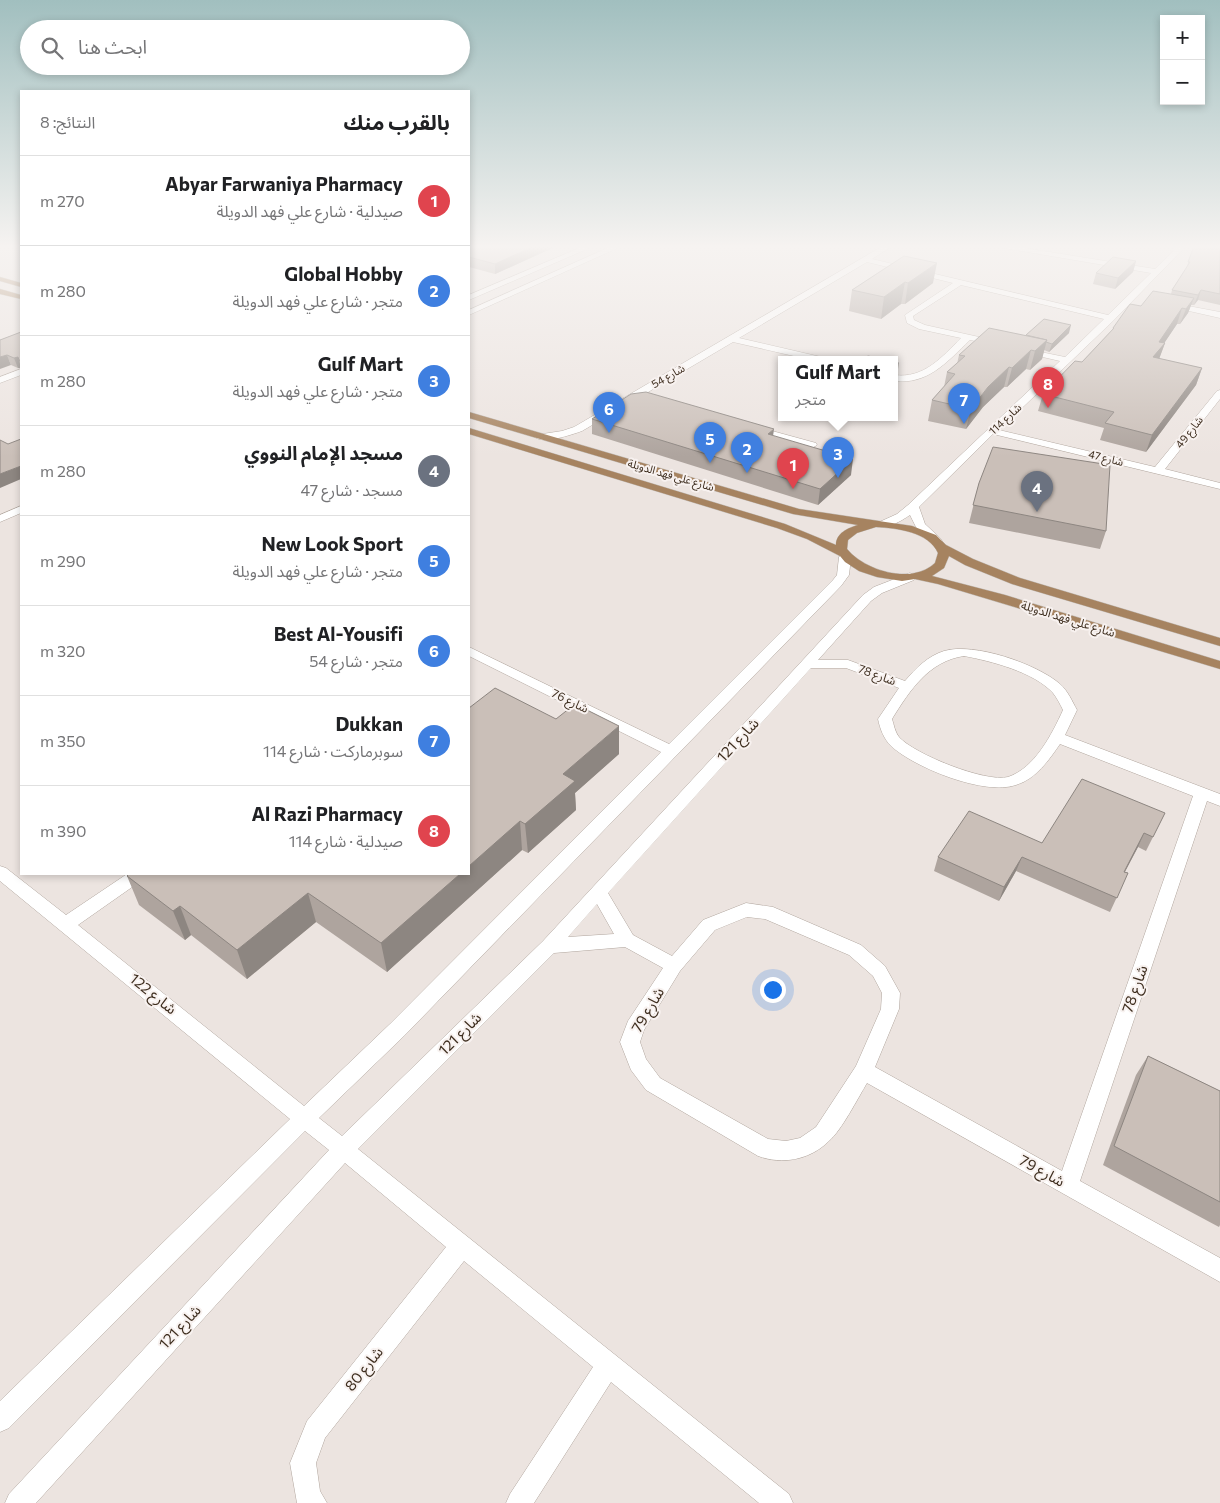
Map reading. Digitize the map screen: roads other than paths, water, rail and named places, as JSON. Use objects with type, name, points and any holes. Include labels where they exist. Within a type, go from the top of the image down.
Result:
[{"type":"main road","name":"شارع علي فهد الدويلة","points":[[470,415],[797,512],[834,519],[912,528],[969,562],[1016,581],[1220,642]]},
{"type":"main road","name":"شارع علي فهد الدويلة","points":[[470,431],[788,528],[844,555],[865,570],[879,575],[940,581],[992,595],[1220,665]]},
{"type":"main road","points":[[844,555],[841,546],[842,539],[847,534],[854,529],[879,524]]},
{"type":"main road","points":[[913,577],[937,568],[942,561],[943,554],[938,544]]},
{"type":"street","name":"شارع 54","points":[[540,437],[563,434],[578,429],[771,316]]},
{"type":"street","points":[[909,316],[910,320],[922,327],[1066,360]]},
{"type":"street","points":[[1103,316],[1111,318]]},
{"type":"street","name":"شارع 114","points":[[879,524],[897,519],[913,507],[926,492],[1111,318]]},
{"type":"street","points":[[898,378],[914,378],[928,374],[968,337]]},
{"type":"street","points":[[732,339],[805,356]]},
{"type":"street","points":[[0,380],[20,372]]},
{"type":"street","name":"شارع 49","points":[[1158,470],[1220,393]]},
{"type":"street","name":"شارع 54","points":[[629,399],[648,404]]},
{"type":"street","points":[[742,426],[812,445]]},
{"type":"street","name":"شارع 47","points":[[992,431],[1220,486]]},
{"type":"street","points":[[913,507],[920,525],[938,544]]},
{"type":"street","points":[[0,519],[20,509]]},
{"type":"street","points":[[0,1419],[305,1118],[398,1029],[837,583],[843,575],[844,555]]},
{"type":"street","name":"شارع 121","points":[[18,1503],[343,1150],[549,946],[867,598],[878,590],[913,577]]},
{"type":"street","name":"شارع 78","points":[[826,644],[848,664]]},
{"type":"street","name":"شارع 76","points":[[470,651],[671,751]]},
{"type":"street","name":"شارع 78","points":[[964,652],[978,654],[1032,673],[1053,686],[1064,698],[1070,710],[1058,737],[1030,771],[1012,782],[997,783],[972,779],[911,753],[897,743],[889,733],[885,719],[906,686],[937,660],[948,654],[964,652]]},
{"type":"street","name":"شارع 78","points":[[807,664],[848,664],[906,686]]},
{"type":"street","points":[[1058,737],[1220,800]]},
{"type":"street","name":"شارع 78","points":[[1068,1186],[1202,793]]},
{"type":"street","name":"شارع 122","points":[[0,872],[305,1118]]},
{"type":"street","points":[[66,924],[137,875]]},
{"type":"street","points":[[599,892],[627,940],[674,966]]},
{"type":"street","name":"شارع 79","points":[[746,910],[767,912],[855,950],[879,971],[891,993],[890,1009],[864,1071],[823,1134],[805,1147],[786,1150],[766,1149],[653,1084],[638,1064],[630,1042],[635,1027],[674,966],[709,925],[746,910]]},
{"type":"street","points":[[549,946],[627,940]]},
{"type":"street","name":"شارع 79","points":[[864,1071],[1220,1270]]},
{"type":"street","points":[[305,1118],[780,1503]]},
{"type":"street","name":"شارع 80","points":[[314,1503],[308,1497],[303,1463],[316,1430],[461,1246]]},
{"type":"street","points":[[519,1503],[608,1365]]},
{"type":"place","name":"Al Razi Pharmacy","points":[[1048,408]]},
{"type":"place","name":"Dukkan","points":[[964,424]]},
{"type":"place","name":"Best Al-Yousifi","points":[[609,433]]},
{"type":"place","name":"New Look Sport","points":[[710,463]]},
{"type":"place","name":"Global Hobby","points":[[747,473]]},
{"type":"place","name":"Gulf Mart","points":[[838,478]]},
{"type":"place","name":"Abyar Farwaniya Pharmacy","points":[[793,489]]},
{"type":"place","name":"مسجد الإمام النووي","points":[[1037,512]]}]
